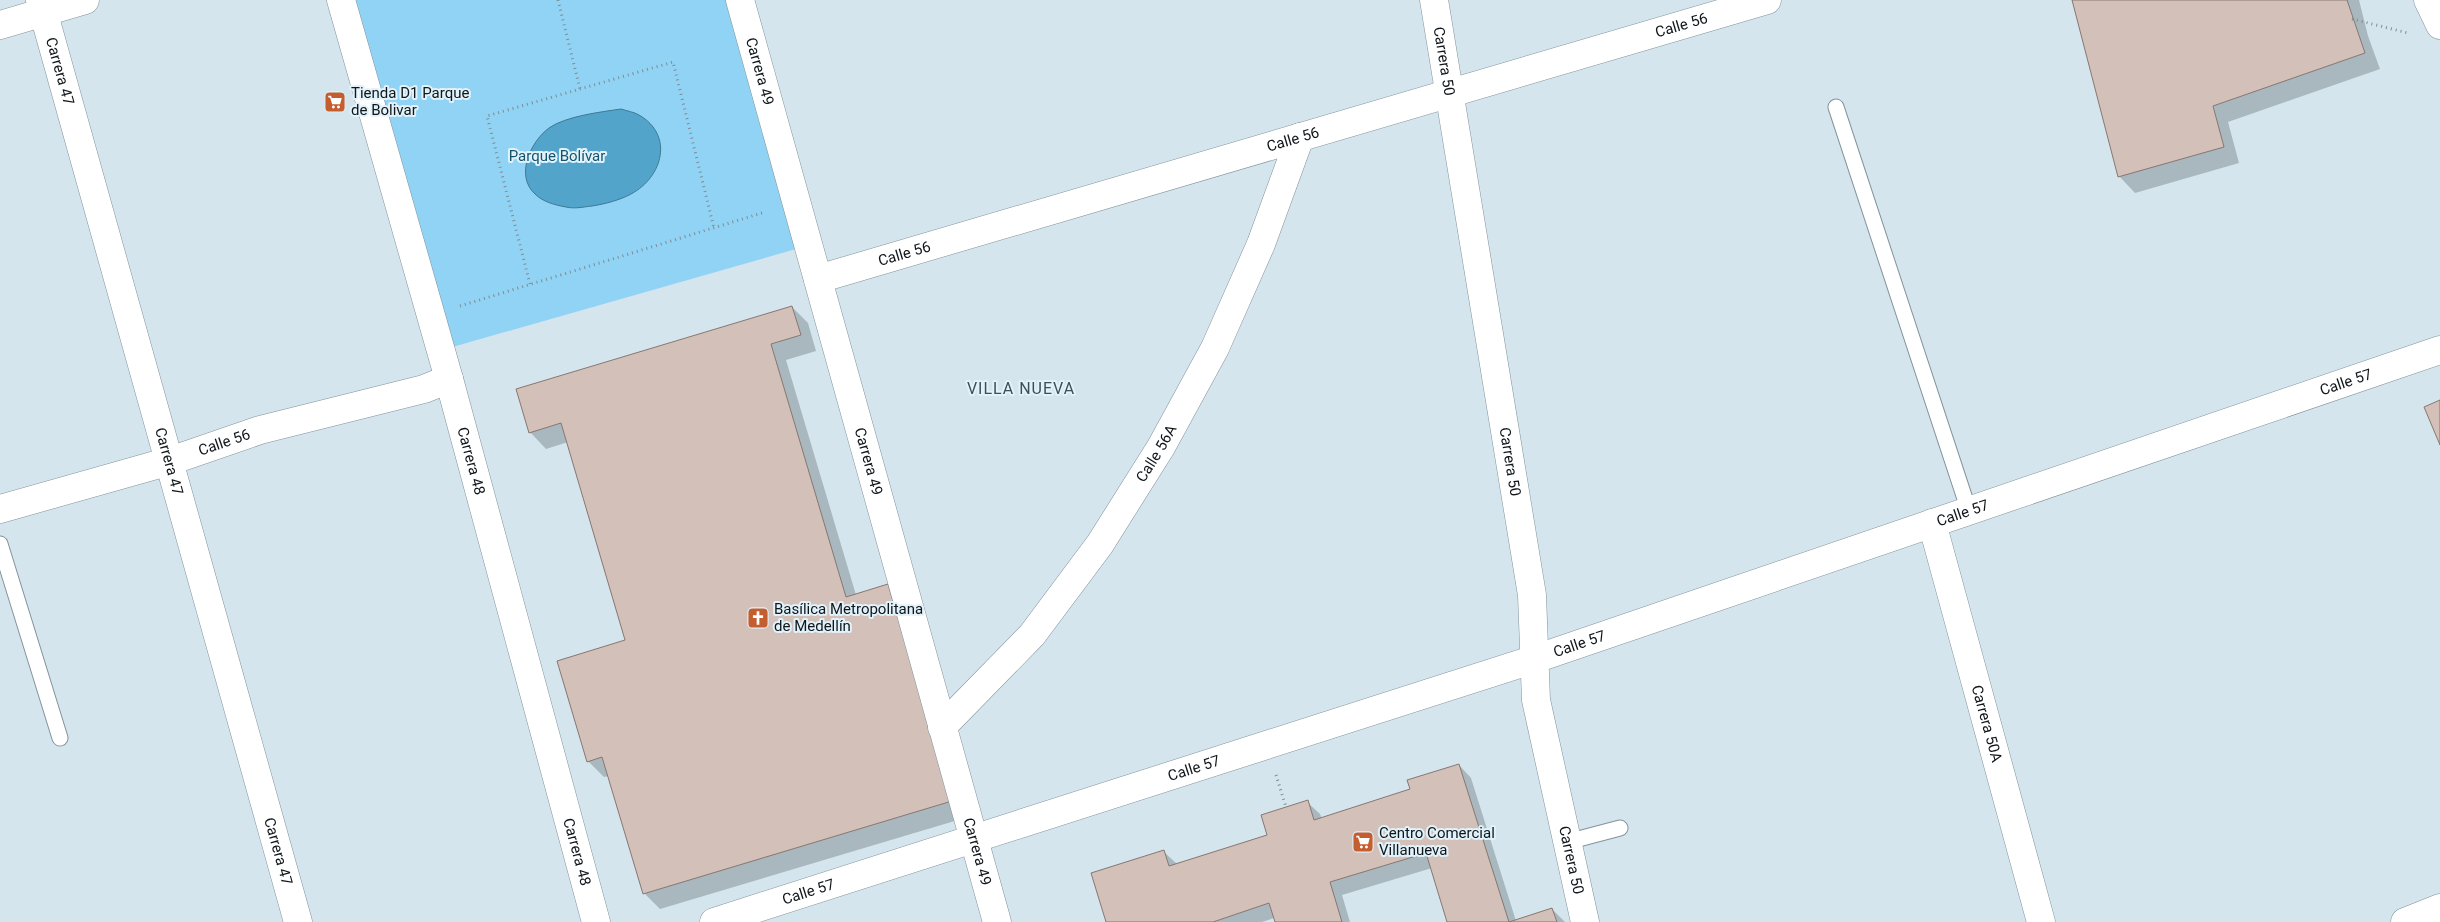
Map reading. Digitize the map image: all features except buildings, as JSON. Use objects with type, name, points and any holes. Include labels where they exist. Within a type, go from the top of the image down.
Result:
[{"type":"street","points":[[0,25],[42,6],[85,0]]},
{"type":"street","name":"Carrera 48","points":[[341,0],[450,379],[596,922]]},
{"type":"street","name":"Carrera 49","points":[[740,0],[997,922]]},
{"type":"street","name":"Carrera 50","points":[[1434,0],[1532,594],[1536,700],[1585,922]]},
{"type":"street","name":"Calle 56","points":[[818,279],[1767,0]]},
{"type":"street","points":[[2428,0],[2440,25]]},
{"type":"street","name":"Carrera 47","points":[[42,6],[298,922]]},
{"type":"street","name":"Calle 56A","points":[[942,726],[1032,636],[1100,544],[1161,447],[1215,348],[1261,244],[1300,137]]},
{"type":"street","name":"Calle 57","points":[[714,922],[1535,659],[2440,350]]},
{"type":"street","name":"Calle 56","points":[[0,509],[170,461],[260,430],[424,389],[450,379]]},
{"type":"street","name":"Carrera 50A","points":[[1932,523],[2041,922]]},
{"type":"street","points":[[2405,922],[2440,908]]},
{"type":"lane","points":[[1836,107],[1970,511]]},
{"type":"lane","points":[[0,544],[60,738]]},
{"type":"lane","points":[[1567,842],[1620,828]]},
{"type":"path","points":[[558,0],[580,89]]},
{"type":"path","points":[[2352,19],[2414,34]]},
{"type":"path","points":[[530,284],[488,116],[673,62],[714,228]]},
{"type":"path","points":[[431,315],[797,202]]},
{"type":"path","points":[[1274,770],[1286,807]]},
{"type":"green space","name":"Parque Bolívar","points":[[352,0],[734,0],[803,247],[449,348]]},
{"type":"shaded area","points":[[621,109],[637,114],[650,123],[657,133],[660,144],[660,156],[657,167],[642,187],[617,200],[579,208],[569,208],[553,204],[535,194],[529,187],[526,178],[527,160],[531,150],[542,134],[565,120]]},
{"type":"place","name":"Tienda D1 Parque de Bolivar","points":[[335,102]]},
{"type":"place","name":"Basílica Metropolitana de Medellín","points":[[758,618]]},
{"type":"place","name":"Centro Comercial Villanueva","points":[[1363,842]]},
{"type":"district","name":"VILLA NUEVA","points":[[1021,388]]}]
